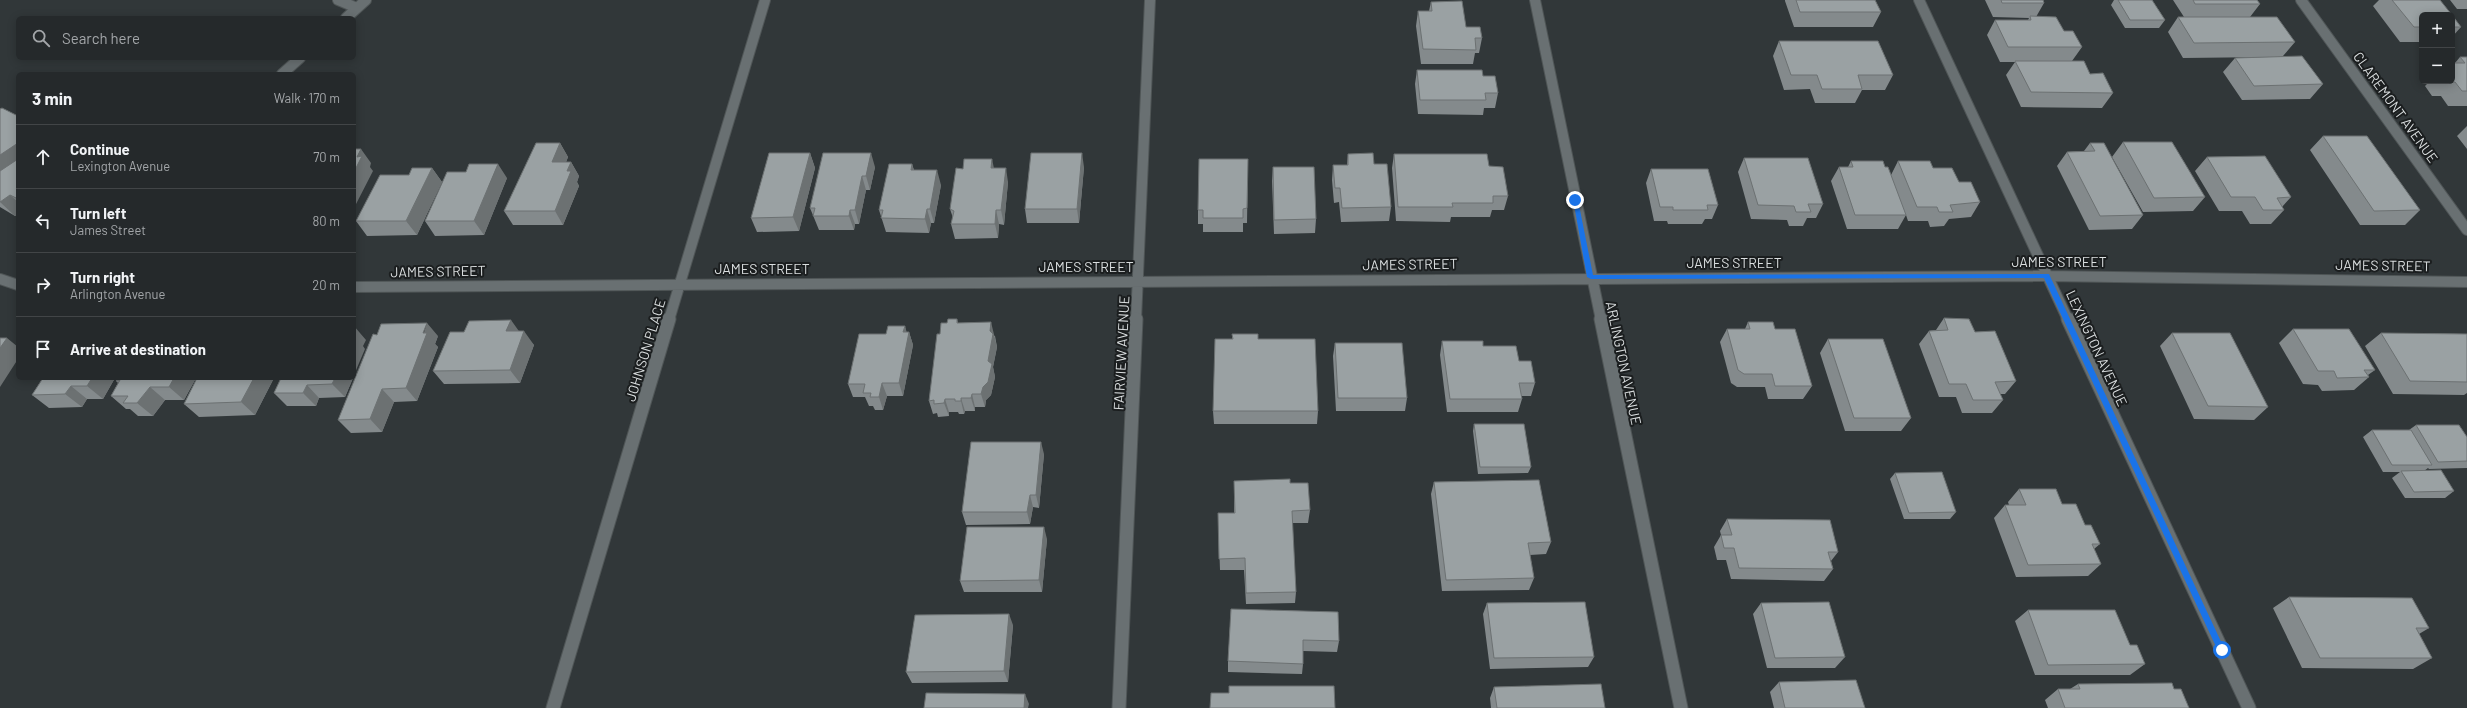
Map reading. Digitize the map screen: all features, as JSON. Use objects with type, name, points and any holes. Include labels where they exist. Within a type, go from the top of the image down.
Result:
[{"type":"street","points":[[338,0],[357,8]]},
{"type":"street","points":[[348,16],[366,0]]},
{"type":"street","name":"JOHNSON PLACE","points":[[553,708],[765,0]]},
{"type":"street","name":"FAIRVIEW AVENUE","points":[[1119,708],[1139,281],[1150,0]]},
{"type":"street","name":"ARLINGTON AVENUE","points":[[1535,0],[1591,277],[1682,708]]},
{"type":"street","name":"LEXINGTON AVENUE","points":[[1919,0],[2046,276],[2249,708]]},
{"type":"street","name":"CLAREMONT AVENUE","points":[[2301,0],[2467,230]]},
{"type":"street","points":[[284,72],[298,60]]},
{"type":"street","name":"JAMES STREET","points":[[356,287],[681,283],[1591,277],[2046,276],[2467,282]]},
{"type":"street","points":[[0,279],[16,284]]},
{"type":"building","points":[[1796,0],[1875,0],[1881,12],[1800,12]]},
{"type":"building","points":[[2001,0],[2043,0],[2044,3],[2002,3]]},
{"type":"building","points":[[2118,0],[2152,0],[2165,20],[2130,20]]},
{"type":"building","points":[[2193,0],[2257,0],[2260,4],[2195,4]]},
{"type":"building","points":[[2392,0],[2440,0],[2450,12],[2419,12],[2419,27],[2414,27]]},
{"type":"building","points":[[1462,1],[1466,27],[1480,27],[1482,38],[1475,38],[1476,50],[1423,49],[1418,11],[1432,11],[1431,2]]},
{"type":"building","points":[[2030,16],[2056,17],[2064,31],[2073,31],[2082,47],[2008,47],[1995,20],[2031,20]]},
{"type":"building","points":[[2178,17],[2277,17],[2295,42],[2194,43]]},
{"type":"building","points":[[2455,19],[2461,27],[2455,27]]},
{"type":"building","points":[[1779,41],[1878,41],[1893,75],[1858,75],[1862,89],[1822,89],[1817,75],[1791,75]]},
{"type":"building","points":[[2302,56],[2323,84],[2254,86],[2235,58]]},
{"type":"building","points":[[2460,57],[2467,57],[2467,91],[2462,91],[2455,82],[2455,63],[2465,63]]},
{"type":"building","points":[[2015,61],[2084,61],[2090,74],[2103,73],[2113,93],[2031,92]]},
{"type":"building","points":[[1417,70],[1482,70],[1483,76],[1495,76],[1498,93],[1485,93],[1486,100],[1420,100]]},
{"type":"building","points":[[2,108],[16,115],[16,144],[0,155],[0,109]]},
{"type":"building","points":[[2323,136],[2367,136],[2420,210],[2374,211]]},
{"type":"building","points":[[2123,142],[2172,142],[2205,197],[2154,198]]},
{"type":"building","points":[[536,143],[560,143],[552,162],[571,162],[567,171],[571,171],[555,211],[504,211]]},
{"type":"building","points":[[2090,143],[2104,143],[2143,215],[2100,216],[2067,152],[2095,151]]},
{"type":"building","points":[[356,149],[361,149],[357,157],[362,156],[356,168]]},
{"type":"building","points":[[769,153],[810,153],[793,217],[751,218]]},
{"type":"building","points":[[823,153],[871,153],[866,176],[862,176],[855,210],[850,210],[849,216],[813,216],[815,208],[810,208]]},
{"type":"building","points":[[1031,153],[1082,153],[1077,209],[1025,209]]},
{"type":"building","points":[[1373,153],[1374,164],[1387,164],[1391,207],[1342,208],[1340,188],[1335,188],[1333,165],[1348,165],[1348,154]]},
{"type":"building","points":[[1394,154],[1487,154],[1489,166],[1503,167],[1508,196],[1493,196],[1493,203],[1452,203],[1453,207],[1398,207]]},
{"type":"building","points":[[2265,156],[2291,197],[2277,198],[2284,210],[2263,210],[2255,197],[2231,197],[2207,157]]},
{"type":"building","points":[[1744,158],[1808,158],[1823,204],[1808,204],[1811,212],[1796,212],[1794,206],[1758,205]]},
{"type":"building","points":[[964,159],[992,159],[991,168],[1006,168],[1001,210],[996,210],[995,224],[951,224],[954,211],[950,209],[956,168],[963,169]]},
{"type":"building","points":[[1199,159],[1248,159],[1247,208],[1243,209],[1243,218],[1203,218],[1203,210],[1198,210]]},
{"type":"building","points":[[16,160],[16,198],[10,195],[0,202],[0,171]]},
{"type":"building","points":[[1851,161],[1883,161],[1885,167],[1888,167],[1906,215],[1855,215],[1839,167],[1853,167]]},
{"type":"building","points":[[1898,161],[1930,161],[1933,168],[1952,168],[1959,182],[1971,182],[1980,202],[1950,205],[1953,212],[1939,212],[1937,207],[1917,207]]},
{"type":"building","points":[[469,164],[498,164],[474,221],[425,221],[447,172],[466,172]]},
{"type":"building","points":[[889,164],[912,164],[911,170],[937,170],[930,209],[927,209],[925,219],[881,218],[883,210],[879,210]]},
{"type":"building","points":[[1273,167],[1314,167],[1316,219],[1274,220]]},
{"type":"building","points":[[412,168],[432,168],[406,221],[356,221],[380,175],[409,175]]},
{"type":"building","points":[[1651,169],[1708,169],[1718,205],[1707,205],[1708,210],[1673,210],[1673,207],[1660,207]]},
{"type":"building","points":[[1944,318],[1969,319],[1975,332],[1995,331],[2016,381],[1995,382],[2003,400],[1973,400],[1966,384],[1949,384],[1929,331],[1948,330]]},
{"type":"building","points":[[948,319],[957,319],[957,323],[991,322],[990,331],[993,334],[988,361],[992,364],[988,382],[983,387],[981,394],[972,394],[971,398],[961,398],[961,401],[955,401],[955,399],[945,399],[944,403],[934,404],[934,400],[929,401],[937,334],[940,334],[941,323],[947,323]]},
{"type":"building","points":[[511,320],[506,331],[524,331],[510,370],[433,371],[450,332],[464,332],[469,321]]},
{"type":"building","points":[[1748,322],[1773,322],[1775,329],[1795,329],[1812,386],[1775,386],[1772,374],[1744,374],[1738,370],[1727,329],[1750,329]]},
{"type":"building","points":[[427,323],[423,333],[427,333],[406,388],[382,389],[370,419],[338,420],[354,380],[356,380],[356,376],[373,334],[377,335],[381,324]]},
{"type":"building","points":[[888,326],[905,326],[903,332],[909,332],[899,383],[882,383],[879,397],[870,397],[871,393],[863,393],[865,384],[848,384],[859,334],[886,334]]},
{"type":"building","points":[[2293,329],[2349,329],[2375,370],[2364,370],[2369,377],[2337,378],[2334,371],[2318,371]]},
{"type":"building","points":[[2172,333],[2230,333],[2268,407],[2208,406]]},
{"type":"building","points":[[2381,333],[2467,334],[2467,382],[2410,381]]},
{"type":"building","points":[[1232,334],[1258,334],[1258,339],[1315,339],[1318,411],[1213,411],[1215,339],[1233,339]]},
{"type":"building","points":[[0,338],[7,338],[0,348]]},
{"type":"building","points":[[1828,339],[1883,339],[1911,418],[1854,418]]},
{"type":"building","points":[[1442,341],[1483,341],[1483,346],[1516,346],[1519,361],[1531,361],[1535,383],[1519,383],[1522,399],[1450,399]]},
{"type":"building","points":[[1335,343],[1402,343],[1407,398],[1338,398]]},
{"type":"building","points":[[42,380],[91,380],[87,386],[71,386],[65,394],[32,395]]},
{"type":"building","points":[[120,380],[173,380],[169,387],[150,387],[137,403],[123,403],[128,396],[111,396]]},
{"type":"building","points":[[196,380],[253,380],[241,402],[184,404]]},
{"type":"building","points":[[280,380],[334,380],[332,384],[307,385],[303,393],[274,393]]},
{"type":"building","points":[[1474,424],[1524,424],[1531,467],[1480,467]]},
{"type":"building","points":[[2416,425],[2459,425],[2467,437],[2467,461],[2438,462]]},
{"type":"building","points":[[2372,430],[2411,430],[2432,465],[2392,465]]},
{"type":"building","points":[[971,442],[1041,442],[1036,495],[1030,495],[1027,512],[962,512]]},
{"type":"building","points":[[2441,470],[2454,491],[2414,492],[2401,471]]},
{"type":"building","points":[[1942,472],[1956,512],[1909,513],[1895,473]]},
{"type":"building","points":[[1290,479],[1290,483],[1308,483],[1310,510],[1292,511],[1296,592],[1246,593],[1245,558],[1219,559],[1218,513],[1235,513],[1234,481]]},
{"type":"building","points":[[1539,480],[1551,542],[1528,543],[1534,578],[1446,580],[1434,482]]},
{"type":"building","points":[[2019,489],[2056,489],[2062,504],[2076,504],[2085,525],[2091,525],[2100,544],[2092,544],[2101,564],[2028,565],[2005,505],[2026,505]]},
{"type":"building","points":[[1727,519],[1830,520],[1838,552],[1828,552],[1833,569],[1739,568],[1734,548],[1724,548],[1721,535],[1732,535]]},
{"type":"building","points":[[967,527],[1044,527],[1039,580],[960,581]]},
{"type":"building","points":[[2289,597],[2412,598],[2429,628],[2416,628],[2432,658],[2320,658]]},
{"type":"building","points":[[1585,602],[1594,657],[1494,658],[1487,603]]},
{"type":"building","points":[[1829,602],[1845,657],[1775,658],[1761,603]]},
{"type":"building","points":[[1231,609],[1338,612],[1339,641],[1303,640],[1303,664],[1228,661]]},
{"type":"building","points":[[2028,610],[2115,610],[2130,645],[2137,645],[2145,664],[2048,665]]},
{"type":"building","points":[[1009,614],[1004,671],[906,672],[915,615]]},
{"type":"building","points":[[1856,680],[1865,708],[1785,708],[1779,682]]},
{"type":"building","points":[[2172,683],[2174,689],[2181,689],[2189,708],[2065,708],[2058,689],[2080,689],[2078,684]]},
{"type":"building","points":[[1601,684],[1605,708],[1497,708],[1494,687]]},
{"type":"building","points":[[1229,686],[1334,686],[1335,708],[1210,708],[1211,693],[1229,693]]},
{"type":"building","points":[[926,693],[1025,694],[1024,708],[924,708]]},
{"type":"route","points":[[1575,200],[1591,277],[2046,276],[2222,650]]}]
